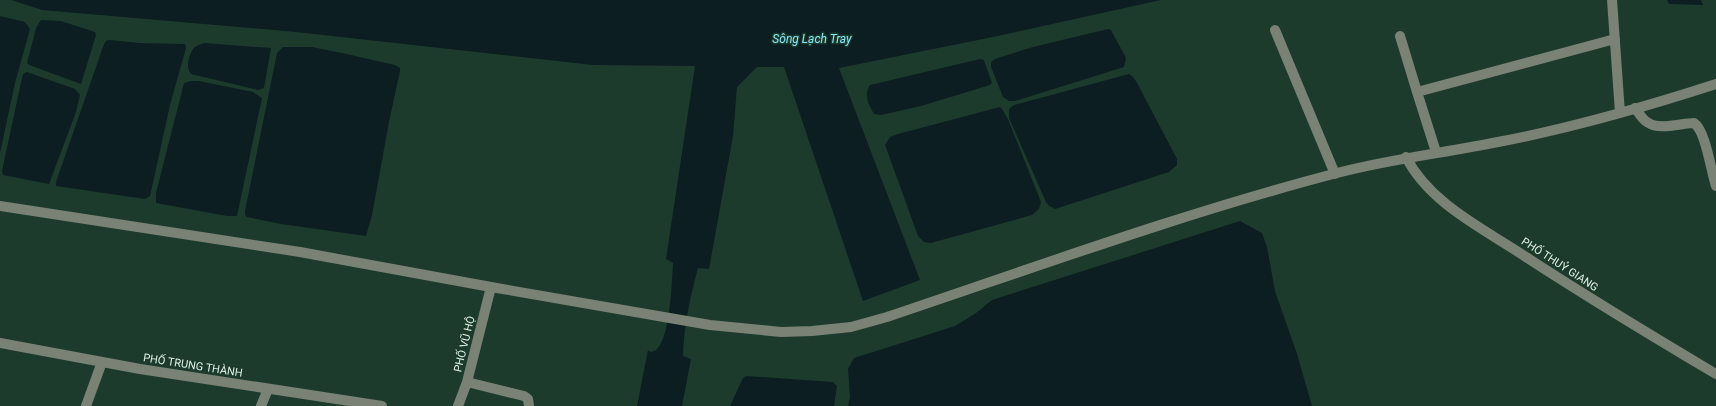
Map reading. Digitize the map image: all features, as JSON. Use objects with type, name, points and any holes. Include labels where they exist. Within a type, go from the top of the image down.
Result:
[{"type":"street","points":[[1612,0],[1620,112]]},
{"type":"street","points":[[1275,30],[1335,174]]},
{"type":"street","points":[[1400,36],[1436,152]]},
{"type":"street","points":[[1417,92],[1615,39]]},
{"type":"street","points":[[0,206],[300,252],[710,325],[781,332],[812,331],[851,327],[1007,277],[1215,207],[1335,174],[1406,157],[1497,142],[1551,131],[1716,84]]},
{"type":"street","points":[[1635,108],[1645,121],[1651,124],[1659,126],[1694,123],[1698,126],[1704,141],[1716,186]]},
{"type":"street","name":"PHỐ THUỶ GIANG","points":[[1406,157],[1420,179],[1459,214],[1621,318],[1716,374]]},
{"type":"street","name":"PHỐ VŨ HỘ","points":[[458,406],[466,383],[490,287]]},
{"type":"street","name":"PHỐ TRUNG THÀNH","points":[[0,343],[102,362],[382,406]]},
{"type":"street","points":[[86,406],[102,362]]},
{"type":"street","points":[[466,383],[524,396],[528,399],[529,406]]},
{"type":"street","points":[[261,406],[268,389]]},
{"type":"water","name":"Sông Lạch Tray","points":[[11,0],[1161,0],[993,37],[839,68],[920,280],[863,301],[784,67],[757,67],[737,87],[733,136],[709,269],[698,268],[692,290],[683,356],[691,359],[682,406],[637,406],[648,350],[651,352],[657,349],[665,333],[668,321],[673,263],[666,259],[695,66],[593,65],[296,32],[42,10]]},
{"type":"water","points":[[1667,0],[1701,0],[1703,5],[1669,4]]},
{"type":"water","points":[[0,16],[25,22],[30,29],[15,83],[0,153]]},
{"type":"water","points":[[41,20],[61,21],[95,32],[96,35],[81,84],[27,63],[36,28]]},
{"type":"water","points":[[1108,29],[1111,30],[1126,58],[1124,67],[1015,101],[1009,101],[1003,97],[991,67],[991,62],[995,59],[1033,47]]},
{"type":"water","points":[[109,40],[140,43],[185,44],[186,48],[170,105],[150,196],[145,199],[56,186],[56,182],[104,44]]},
{"type":"water","points":[[204,43],[271,48],[264,88],[258,90],[191,74],[188,68],[188,60],[195,47]]},
{"type":"water","points":[[283,47],[312,47],[395,65],[400,68],[372,215],[366,236],[281,224],[247,217],[245,215],[277,53]]},
{"type":"water","points":[[980,59],[984,60],[992,83],[990,85],[921,106],[881,115],[874,114],[869,104],[867,92],[870,85]]},
{"type":"water","points":[[27,72],[75,89],[80,95],[76,112],[49,184],[3,175],[2,171],[23,74]]},
{"type":"water","points":[[1129,74],[1136,81],[1177,159],[1177,165],[1169,172],[1055,209],[1049,206],[1009,118],[1009,109],[1014,105]]},
{"type":"water","points":[[199,81],[253,92],[262,98],[237,216],[227,216],[156,203],[156,193],[184,83]]},
{"type":"water","points":[[1000,107],[1008,119],[1041,202],[1039,209],[1032,215],[931,243],[924,242],[918,236],[885,145],[890,137],[898,134]]},
{"type":"water","points":[[1240,221],[1262,233],[1267,247],[1275,291],[1297,354],[1312,406],[848,406],[850,397],[848,369],[854,358],[955,326],[976,313],[992,300]]},
{"type":"water","points":[[746,376],[833,382],[837,386],[834,406],[730,406],[743,378]]}]
